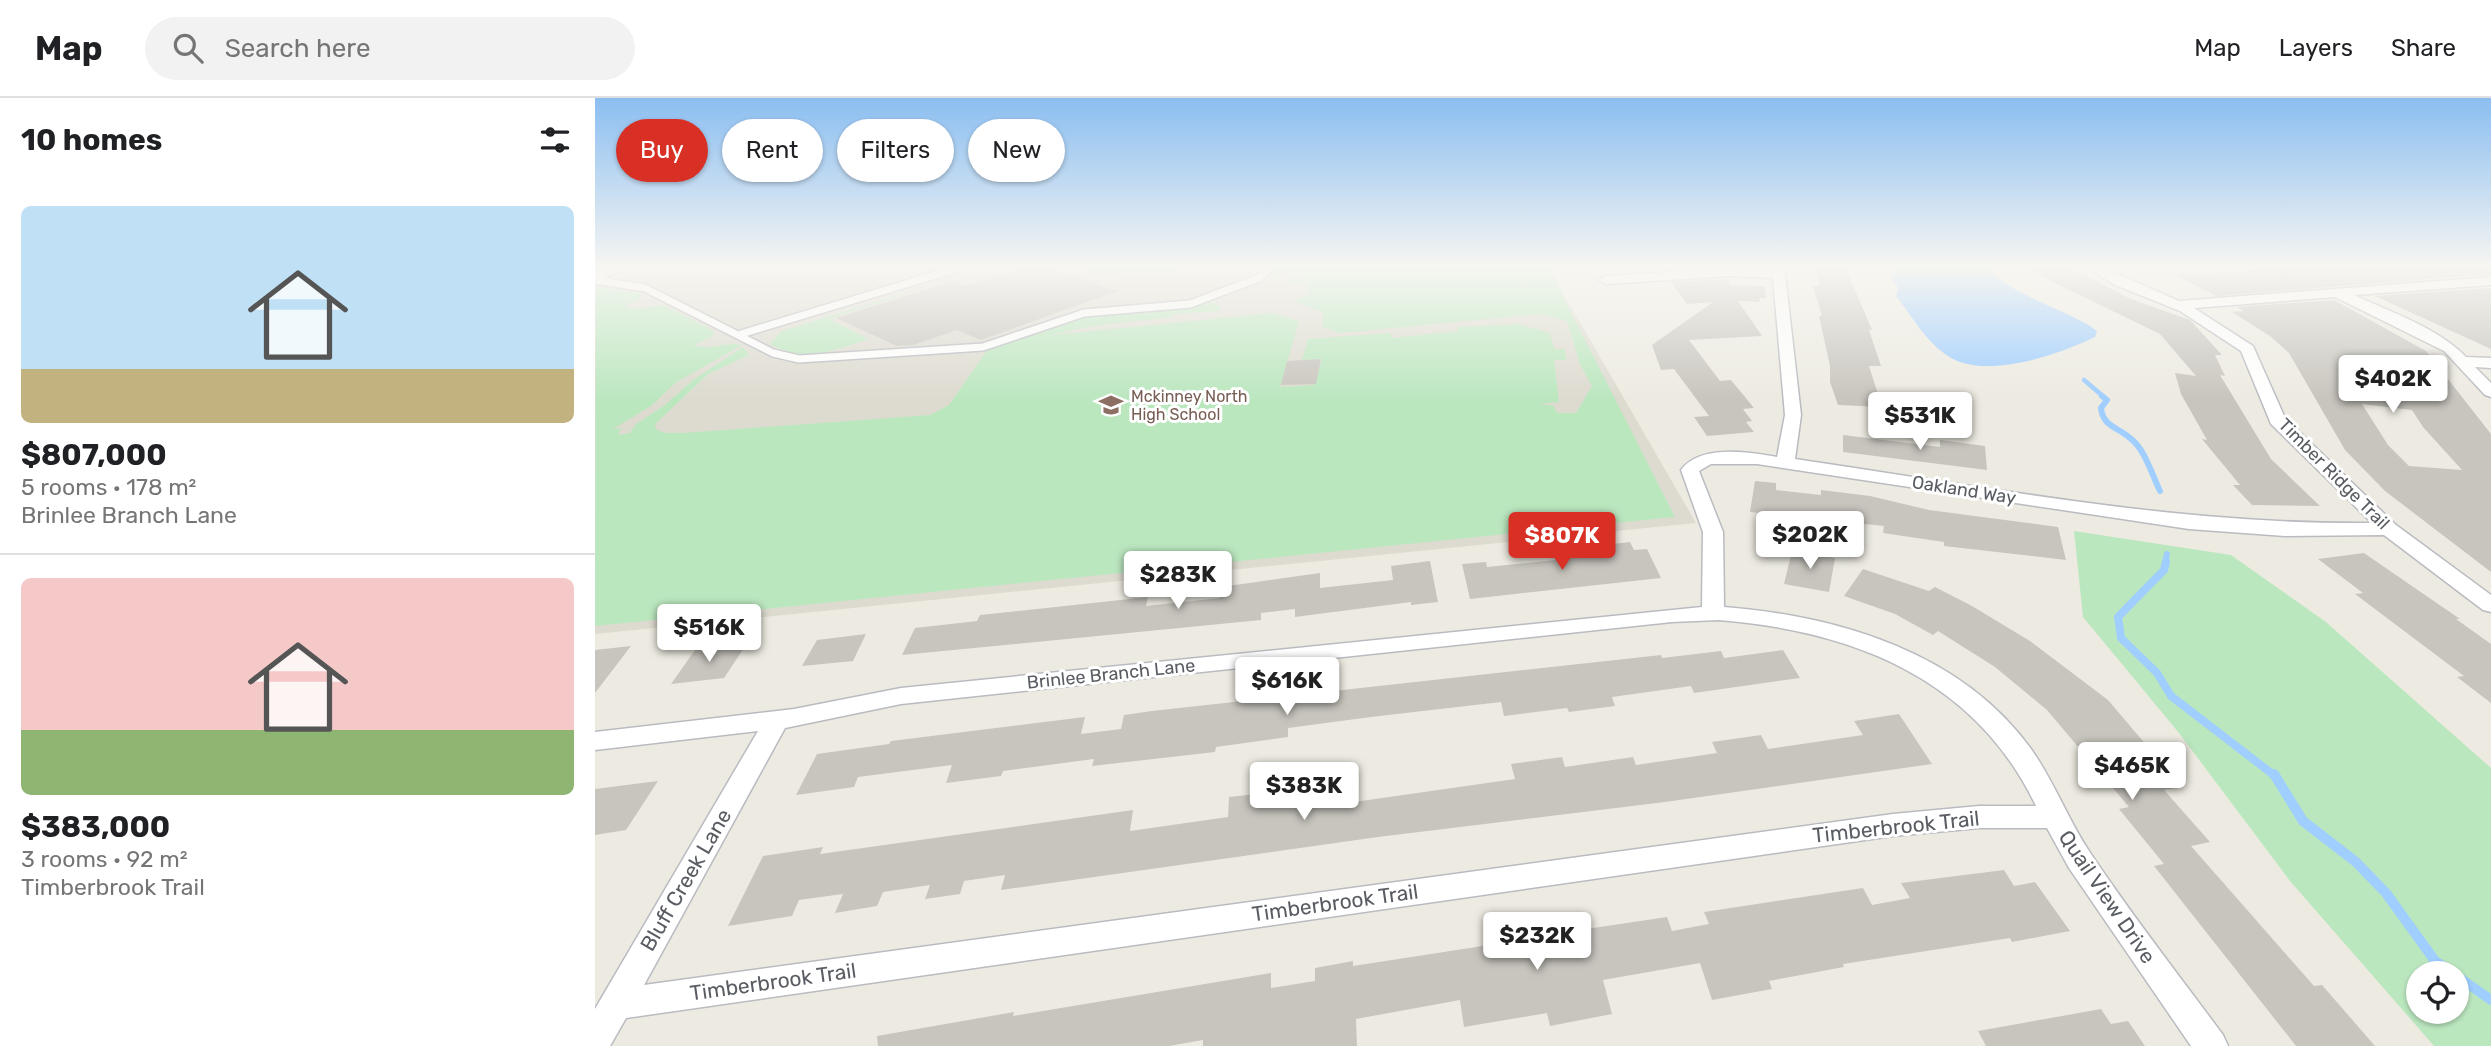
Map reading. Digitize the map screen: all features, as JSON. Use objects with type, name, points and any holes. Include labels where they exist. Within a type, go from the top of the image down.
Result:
[{"type":"street","points":[[1782,311],[1793,415],[1785,463]]},
{"type":"street","name":"Timber Ridge Trail","points":[[2188,311],[2217,327],[2248,349],[2277,420],[2389,529],[2491,605]]},
{"type":"street","points":[[2378,311],[2449,348],[2491,392]]},
{"type":"street","points":[[2461,361],[2491,363]]},
{"type":"street","name":"Oakland Way","points":[[1713,613],[1713,532],[1705,502],[1690,470],[1697,462],[1721,458],[1785,463],[2210,526],[2285,530],[2389,529]]},
{"type":"street","name":"Brinlee Branch Lane","points":[[595,741],[777,720],[901,696],[1713,613]]},
{"type":"street","name":"Quail View Drive","points":[[1713,613],[1775,617],[1828,628],[1866,641],[1924,670],[1978,709],[2009,739],[2032,771],[2054,817],[2079,859],[2211,1046]]},
{"type":"street","name":"Bluff Creek Lane","points":[[595,1041],[777,720]]},
{"type":"street","name":"Timberbrook Trail","points":[[616,1004],[1893,825],[1966,817],[2054,817]]},
{"type":"lane","points":[[694,311],[773,353],[799,359],[973,348],[1084,313],[1105,311]]},
{"type":"lane","points":[[741,334],[816,311]]},
{"type":"shaded area","name":"Mckinney North High School","points":[[595,311],[1574,311],[1696,523],[595,634]]},
{"type":"green space","name":"Mckinney North High School","points":[[596,311],[675,311],[714,331],[713,336],[694,345],[742,345],[675,383],[651,406],[613,429],[621,428],[618,435],[630,433],[636,424],[665,405],[693,380],[743,347],[749,355],[708,374],[655,424],[656,429],[664,433],[683,433],[930,415],[949,405],[988,349],[1087,317],[1164,311],[1215,311],[1174,314],[1173,317],[1092,326],[1051,335],[1272,313],[1299,321],[1280,387],[1314,385],[1322,359],[1302,360],[1308,339],[1390,333],[1392,338],[1458,331],[1457,327],[1519,324],[1550,333],[1554,349],[1565,349],[1566,360],[1554,360],[1559,402],[1540,404],[1554,406],[1557,413],[1576,413],[1592,386],[1580,364],[1567,321],[1539,314],[1340,333],[1323,327],[1321,311],[1570,311],[1675,517],[595,626]]},
{"type":"green space","points":[[853,311],[829,319],[868,339],[831,351],[795,353],[770,344],[782,331]]},
{"type":"green space","points":[[2074,531],[2231,555],[2326,622],[2491,768],[2491,1046],[2434,1046],[2415,1024],[2469,1024],[2469,961],[2406,961],[2406,1014],[2290,881],[2179,733],[2083,617]]},
{"type":"water","points":[[1907,311],[2060,311],[2097,331],[2095,337],[2041,358],[1999,366],[1978,366],[1960,362],[1945,354]]},
{"type":"building","points":[[858,311],[1061,311],[981,340],[957,330],[913,345],[897,346],[836,318]]},
{"type":"building","points":[[1700,311],[1745,311],[1762,336],[1689,340],[1720,381],[1731,380],[1754,408],[1743,409],[1752,421],[1746,422],[1754,432],[1707,436],[1694,417],[1709,416],[1674,369],[1661,370],[1652,345]]},
{"type":"building","points":[[1821,311],[1864,311],[1872,330],[1869,330],[1881,366],[1869,366],[1882,407],[1838,405],[1830,382],[1830,366],[1819,316],[1822,316]]},
{"type":"building","points":[[2113,311],[2165,311],[2190,320],[2222,355],[2215,355],[2225,376],[2220,375],[2271,459],[2320,506],[2252,505],[2233,485],[2240,485],[2202,439],[2207,440],[2181,394],[2175,373],[2196,376],[2160,334]]},
{"type":"building","points":[[2354,311],[2426,351],[2491,434],[2491,572],[2385,491],[2345,450],[2289,353],[2270,336],[2232,312]],"holes":[[[2362,404],[2412,410],[2423,427],[2462,470],[2409,466],[2388,445]]]},
{"type":"building","points":[[2408,311],[2491,311],[2491,349]]},
{"type":"building","points":[[1321,359],[1316,384],[1281,385],[1287,361]]},
{"type":"building","points":[[1843,435],[1940,447],[1940,440],[1985,446],[1987,470],[1843,452]]},
{"type":"building","points":[[1755,481],[1776,483],[1776,490],[1821,495],[1821,490],[1870,496],[1929,510],[2058,527],[2066,560],[1944,546],[1944,542],[1883,533],[1884,526],[1750,512]]},
{"type":"building","points":[[1630,542],[1634,550],[1647,549],[1661,578],[1470,599],[1462,564],[1486,562],[1487,567],[1556,560],[1555,557],[1607,551],[1604,545]]},
{"type":"building","points":[[1792,551],[1835,558],[1829,592],[1784,584]]},
{"type":"building","points":[[2364,553],[2460,619],[2456,619],[2491,644],[2491,703],[2457,677],[2464,676],[2355,594],[2363,593],[2318,559]]},
{"type":"building","points":[[1430,561],[1438,602],[1411,605],[1411,602],[1295,617],[1295,609],[1261,613],[1261,620],[902,655],[915,628],[977,621],[980,615],[1148,597],[1146,606],[1220,598],[1221,587],[1320,573],[1320,588],[1393,580],[1391,566]]},
{"type":"building","points":[[1863,569],[1929,591],[1935,587],[1972,606],[2030,641],[2108,700],[2182,787],[2164,790],[2210,842],[2191,846],[2314,986],[2322,985],[2375,1046],[2296,1046],[2154,866],[2164,864],[2119,809],[2129,807],[2047,710],[1995,667],[1938,631],[1933,635],[1895,614],[1844,596]]},
{"type":"building","points":[[866,634],[853,661],[802,666],[817,640]]},
{"type":"building","points":[[746,645],[724,678],[671,684],[695,650]]},
{"type":"building","points":[[631,646],[595,693],[595,650]]},
{"type":"building","points":[[1783,650],[1800,678],[1694,693],[1691,686],[1612,697],[1615,706],[1569,712],[1567,708],[1504,716],[1501,702],[1371,717],[1288,728],[1288,737],[1216,747],[1215,752],[1092,766],[1094,759],[1003,771],[1001,776],[946,783],[952,765],[858,777],[854,787],[796,795],[817,754],[889,744],[891,741],[1085,717],[1081,734],[1121,729],[1124,715],[1152,711],[1661,655],[1662,658],[1721,651],[1724,658]]},
{"type":"building","points":[[1899,714],[1932,764],[1001,890],[1005,875],[964,881],[960,894],[925,899],[930,885],[883,892],[877,906],[835,913],[843,894],[799,900],[792,916],[728,926],[763,856],[823,847],[820,854],[1133,810],[1130,831],[1228,817],[1229,797],[1353,783],[1354,802],[1515,779],[1511,764],[1562,757],[1565,767],[1633,757],[1636,765],[1717,753],[1712,742],[1761,735],[1768,749],[1863,735],[1854,721]]},
{"type":"building","points":[[658,781],[626,830],[595,835],[595,789]]},
{"type":"building","points":[[2004,870],[2014,886],[2035,882],[2070,931],[2012,942],[2010,938],[1843,964],[1844,967],[1769,981],[1772,989],[1712,1000],[1700,963],[1603,980],[1612,1014],[1550,1026],[1547,1013],[1464,1027],[1460,1000],[1356,1019],[1357,1046],[1203,1046],[1203,1040],[1169,1046],[878,1046],[877,1036],[1271,973],[1271,988],[1315,981],[1315,968],[1353,961],[1353,966],[1515,941],[1518,953],[1556,946],[1553,934],[1667,917],[1672,931],[1709,924],[1704,912],[1863,888],[1872,905],[1910,898],[1901,883]]},
{"type":"building","points":[[2101,1009],[2111,1024],[2128,1021],[2145,1046],[1986,1046],[1978,1031]]},
{"type":"waterway","points":[[2084,380],[2104,397]]},
{"type":"waterway","points":[[2102,396],[2107,400],[2101,408],[2105,419],[2140,449],[2160,491]]},
{"type":"waterway","points":[[2165,563],[2167,554]]},
{"type":"waterway","points":[[2166,562],[2164,570],[2118,617],[2121,638],[2157,673],[2171,696],[2275,776]]},
{"type":"waterway","points":[[2274,774],[2303,821],[2356,862],[2386,893],[2435,961]]},
{"type":"waterway","points":[[2469,984],[2491,1000]]},
{"type":"place","name":"Mckinney North High School","points":[[1111,405]]}]
